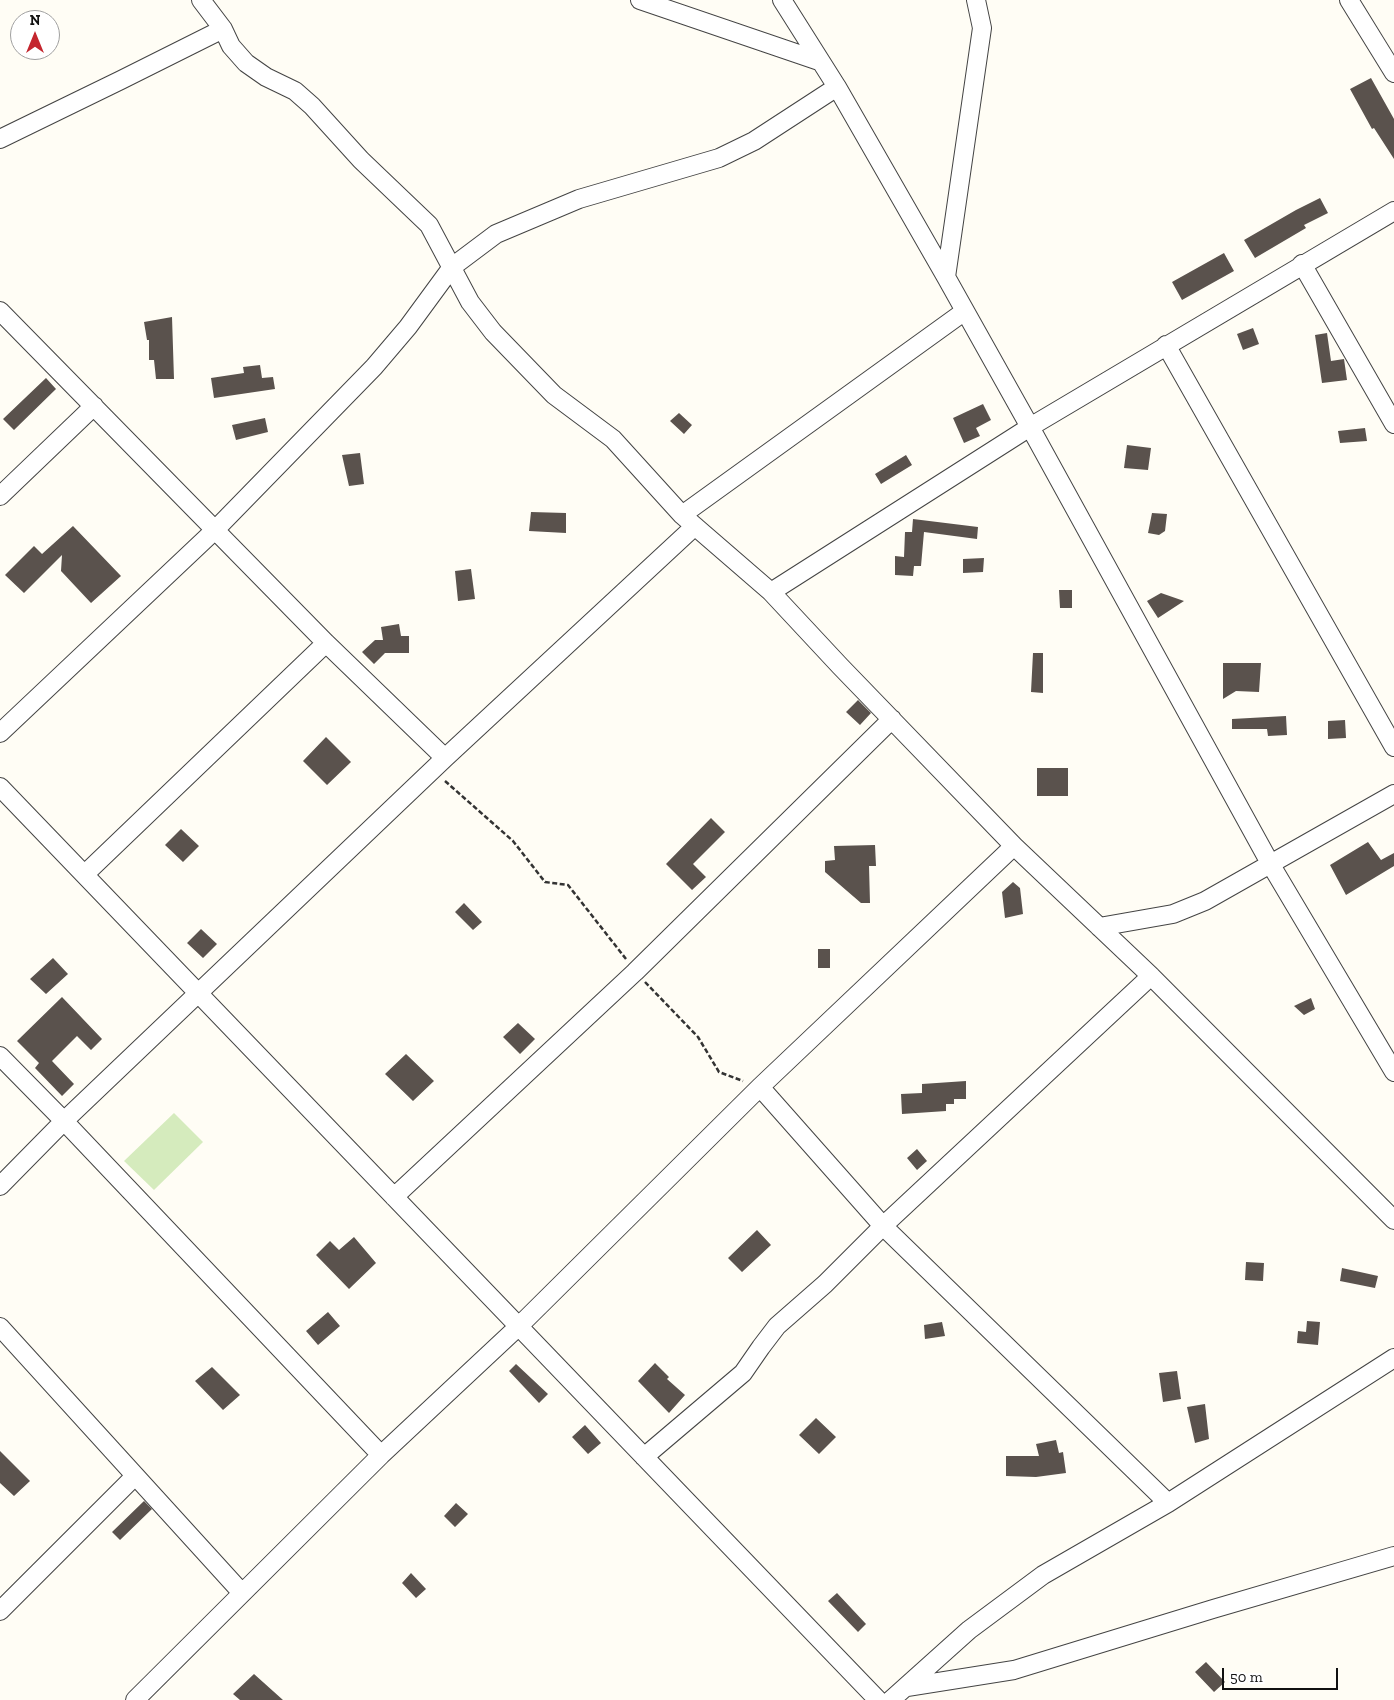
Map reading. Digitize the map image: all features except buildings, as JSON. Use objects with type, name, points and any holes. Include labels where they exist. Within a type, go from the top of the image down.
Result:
[{"type":"street","points":[[201,0],[223,29],[231,46],[246,63],[266,77],[295,92],[312,106],[362,160],[429,224],[470,302],[493,332],[554,396],[613,439],[689,520],[771,592],[1014,846],[1151,976],[1394,1220]]},
{"type":"street","points":[[640,0],[819,61]]},
{"type":"street","points":[[782,0],[837,87],[946,277],[1271,865],[1394,1072]]},
{"type":"street","points":[[946,277],[982,28],[976,0]]},
{"type":"street","points":[[1349,0],[1394,73]]},
{"type":"street","points":[[0,139],[223,29]]},
{"type":"street","points":[[0,733],[216,529],[374,367],[408,327],[452,267],[496,234],[579,199],[719,158],[754,141],[837,87]]},
{"type":"street","points":[[771,592],[1030,426],[1394,211]]},
{"type":"street","points":[[1302,264],[1394,424]]},
{"type":"street","points":[[0,311],[216,529],[439,764]]},
{"type":"street","points":[[0,1186],[64,1122],[439,764],[689,520],[965,311]]},
{"type":"street","points":[[1166,345],[1394,747]]},
{"type":"street","points":[[0,496],[94,406]]},
{"type":"street","points":[[85,874],[326,643]]},
{"type":"street","points":[[394,1197],[636,972],[892,719]]},
{"type":"street","points":[[0,787],[878,1700]]},
{"type":"street","points":[[1099,927],[1173,914],[1205,901],[1394,794]]},
{"type":"street","points":[[135,1700],[381,1455],[519,1326],[760,1087],[1014,846]]},
{"type":"street","points":[[644,1457],[743,1373],[777,1326],[825,1284],[883,1226],[1151,976]]},
{"type":"street","points":[[0,1056],[381,1455]]},
{"type":"street","points":[[760,1087],[883,1226],[1168,1503]]},
{"type":"street","points":[[0,1327],[242,1593]]},
{"type":"street","points":[[891,1700],[970,1630],[1043,1575],[1168,1503],[1394,1358]]},
{"type":"street","points":[[0,1611],[135,1476]]},
{"type":"street","points":[[907,1687],[1014,1670],[1394,1556]]},
{"type":"path","points":[[439,764],[513,841],[545,882],[568,885],[636,972],[698,1037],[719,1072],[760,1087]]},
{"type":"green space","points":[[174,1113],[203,1142],[154,1190],[124,1161]]}]
